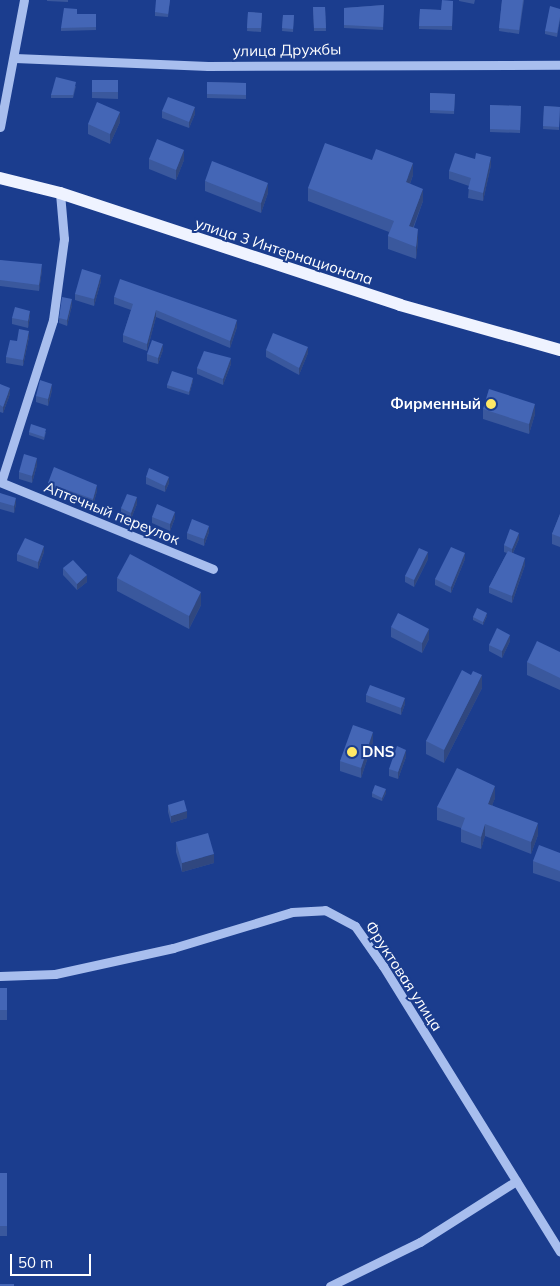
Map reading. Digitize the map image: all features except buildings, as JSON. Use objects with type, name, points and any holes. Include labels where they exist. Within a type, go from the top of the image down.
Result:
[{"type":"main road","name":"улица 3 Интернационала","points":[[0,178],[60,192],[290,271],[560,350]]},
{"type":"street","points":[[0,127],[15,58],[24,0]]},
{"type":"street","name":"улица Дружбы","points":[[15,58],[208,66],[560,66]]},
{"type":"street","points":[[0,482],[53,320],[64,238],[60,192]]},
{"type":"street","name":"Аптечный переулок","points":[[0,482],[213,569]]},
{"type":"street","name":"Фруктовая улица","points":[[0,976],[55,974],[173,948],[292,912],[325,910],[356,926],[384,966],[560,1252]]},
{"type":"street","points":[[330,1286],[420,1242],[516,1181]]},
{"type":"place","name":"Фирменный","points":[[491,404]]},
{"type":"place","name":"DNS","points":[[352,752]]}]
